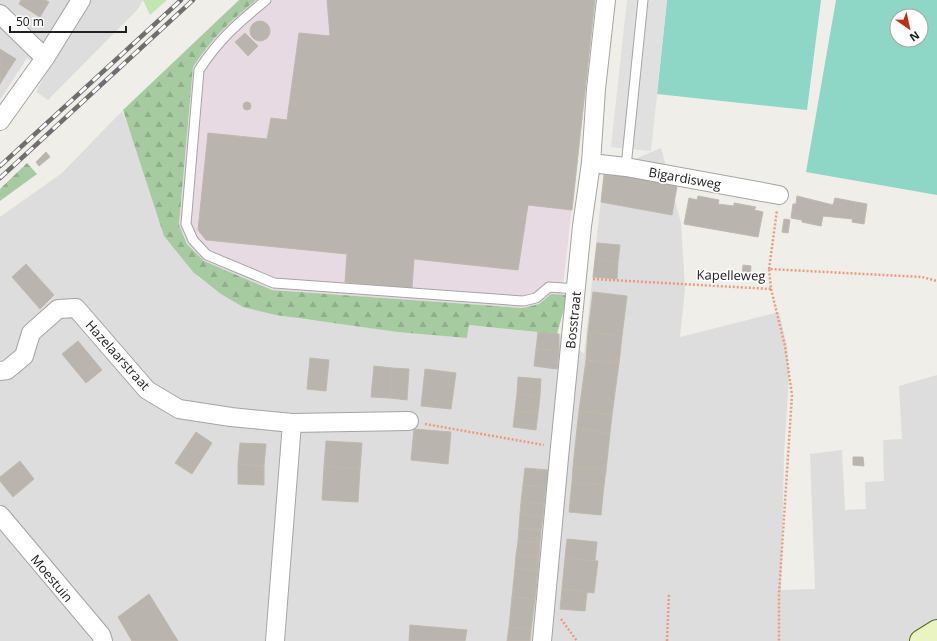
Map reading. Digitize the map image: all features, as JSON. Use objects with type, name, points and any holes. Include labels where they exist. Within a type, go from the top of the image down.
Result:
[{"type":"street","points":[[0,121],[45,58],[81,0]]},
{"type":"street","name":"Bosstraat","points":[[542,641],[582,226],[591,163],[596,89],[606,0]]},
{"type":"street","points":[[0,14],[45,58]]},
{"type":"street","name":"Bigardisweg","points":[[591,163],[626,167],[779,195]]},
{"type":"street","name":"Hazelaarstraat","points":[[0,371],[7,370],[24,356],[31,333],[58,309],[76,308],[147,390],[179,409],[231,417],[292,423],[409,421]]},
{"type":"street","points":[[276,641],[292,423]]},
{"type":"street","name":"Moestuin","points":[[0,515],[101,635],[104,641]]},
{"type":"street","points":[[921,641],[937,631]]},
{"type":"lane","points":[[266,0],[232,28],[210,52],[199,70],[186,224],[192,240],[207,255],[274,283],[523,301],[536,298],[548,287],[577,283]]},
{"type":"lane","points":[[626,167],[643,0]]},
{"type":"path","points":[[769,269],[779,195]]},
{"type":"path","name":"Kapelleweg","points":[[577,283],[771,289],[769,269],[922,277],[937,281]]},
{"type":"path","points":[[771,289],[785,346],[792,395],[779,594],[779,641]]},
{"type":"path","points":[[409,421],[560,447]]},
{"type":"path","points":[[667,641],[669,593]]},
{"type":"shaded area","points":[[0,0],[143,0],[138,9],[48,100],[36,92],[46,73],[27,58],[0,100]]},
{"type":"shaded area","points":[[256,0],[595,0],[562,295],[551,294],[539,304],[524,308],[272,290],[203,261],[187,243],[179,225],[193,67],[205,48],[227,23]]},
{"type":"shaded area","points":[[627,0],[667,0],[651,151],[611,147]]},
{"type":"shaded area","points":[[667,0],[821,0],[807,110],[657,94]]},
{"type":"shaded area","points":[[836,0],[937,0],[937,195],[806,172]]},
{"type":"shaded area","points":[[122,111],[181,256],[199,278],[243,307],[301,319],[467,338],[469,325],[559,334],[584,354],[604,172],[661,148],[681,223],[685,289],[680,337],[779,312],[787,346],[789,376],[784,454],[781,590],[815,589],[810,454],[842,450],[845,510],[866,509],[865,482],[884,481],[883,440],[902,439],[899,386],[937,375],[937,641],[0,641],[0,217],[62,173]]},
{"type":"green space","points":[[143,0],[167,0],[150,15]]},
{"type":"green space","points":[[239,0],[256,0],[222,31],[193,67],[179,225],[187,244],[204,261],[272,290],[523,308],[539,304],[551,294],[568,295],[557,334],[469,325],[467,338],[398,332],[276,315],[243,307],[221,294],[194,273],[164,236],[123,110]]},
{"type":"green space","points":[[27,163],[37,174],[0,201],[0,189]]},
{"type":"building","points":[[21,0],[45,0],[49,2],[40,17],[19,4]]},
{"type":"building","points":[[327,0],[595,0],[572,210],[528,205],[518,270],[414,259],[412,288],[345,282],[347,254],[206,240],[198,230],[208,133],[267,139],[271,118],[287,120],[299,33],[330,36]]},
{"type":"building","points":[[260,21],[267,24],[270,31],[267,38],[260,41],[253,38],[250,31],[253,24]]},
{"type":"building","points":[[245,33],[258,46],[248,56],[235,42]]},
{"type":"building","points":[[0,49],[16,59],[8,71],[0,66]]},
{"type":"building","points":[[0,66],[8,71],[0,84]]},
{"type":"building","points":[[245,102],[249,102],[251,106],[249,110],[245,110],[243,108],[243,104]]},
{"type":"building","points":[[46,152],[50,157],[39,166],[36,162]]},
{"type":"building","points":[[611,173],[677,186],[672,215],[601,202],[604,175],[611,176]]},
{"type":"building","points":[[698,196],[719,200],[718,204],[734,206],[734,203],[756,207],[754,210],[763,212],[758,237],[684,224],[689,198],[697,200]]},
{"type":"building","points":[[797,196],[833,205],[835,198],[856,202],[853,219],[823,216],[821,226],[791,218],[793,204],[796,204]]},
{"type":"building","points":[[856,202],[867,204],[864,224],[852,222]]},
{"type":"building","points":[[784,219],[790,220],[788,233],[782,232]]},
{"type":"building","points":[[597,243],[620,245],[618,262],[595,260]]},
{"type":"building","points":[[595,260],[618,262],[617,279],[593,277]]},
{"type":"building","points":[[26,264],[54,295],[40,309],[12,277]]},
{"type":"building","points":[[743,265],[751,266],[750,278],[742,277]]},
{"type":"building","points":[[593,292],[627,296],[622,336],[588,332]]},
{"type":"building","points":[[538,332],[559,334],[559,351],[536,349]]},
{"type":"building","points":[[588,332],[622,336],[619,363],[586,360]]},
{"type":"building","points":[[78,341],[102,370],[86,383],[62,354]]},
{"type":"building","points":[[536,349],[559,351],[557,369],[534,366]]},
{"type":"building","points":[[310,358],[329,360],[326,391],[307,389]]},
{"type":"building","points":[[586,360],[619,363],[612,415],[579,411]]},
{"type":"building","points":[[374,366],[392,368],[390,398],[371,397]]},
{"type":"building","points":[[392,368],[409,369],[407,400],[390,398]]},
{"type":"building","points":[[425,369],[456,373],[451,409],[421,406]]},
{"type":"building","points":[[518,377],[541,379],[540,396],[517,394]]},
{"type":"building","points":[[517,394],[540,396],[538,413],[515,411]]},
{"type":"building","points":[[515,411],[538,413],[536,430],[513,427]]},
{"type":"building","points":[[579,411],[612,415],[610,433],[577,428]]},
{"type":"building","points":[[577,428],[610,433],[606,470],[573,467]]},
{"type":"building","points":[[414,429],[451,432],[448,464],[411,460]]},
{"type":"building","points":[[196,432],[212,443],[192,474],[175,463]]},
{"type":"building","points":[[326,441],[362,443],[360,469],[324,466]]},
{"type":"building","points":[[240,443],[266,444],[264,466],[238,464]]},
{"type":"building","points":[[853,457],[863,457],[864,466],[853,465]]},
{"type":"building","points":[[20,461],[34,479],[13,497],[0,481],[0,477]]},
{"type":"building","points":[[238,464],[264,466],[264,485],[238,484]]},
{"type":"building","points":[[324,466],[360,469],[358,502],[322,500]]},
{"type":"building","points":[[573,467],[606,470],[604,485],[572,482]]},
{"type":"building","points":[[525,468],[548,470],[546,487],[523,485]]},
{"type":"building","points":[[572,482],[604,485],[601,515],[569,512]]},
{"type":"building","points":[[523,485],[546,487],[544,504],[521,502]]},
{"type":"building","points":[[521,502],[544,504],[543,516],[520,514]]},
{"type":"building","points":[[520,514],[543,516],[541,530],[519,528]]},
{"type":"building","points":[[519,528],[541,530],[540,543],[518,541]]},
{"type":"building","points":[[567,539],[597,542],[595,561],[565,558]]},
{"type":"building","points":[[518,541],[540,543],[539,557],[516,555]]},
{"type":"building","points":[[516,555],[539,557],[538,571],[515,568]]},
{"type":"building","points":[[565,558],[598,561],[594,593],[562,589]]},
{"type":"building","points":[[515,568],[538,571],[535,599],[512,597]]},
{"type":"building","points":[[562,589],[587,592],[585,611],[560,609]]},
{"type":"building","points":[[149,594],[178,641],[132,641],[118,617]]},
{"type":"building","points":[[512,597],[535,599],[531,630],[509,627]]},
{"type":"building","points":[[410,625],[467,630],[465,641],[409,641]]},
{"type":"building","points":[[509,627],[531,630],[530,641],[507,641]]},
{"type":"railway","points":[[0,166],[181,0]]},
{"type":"railway","points":[[0,178],[193,0]]}]
